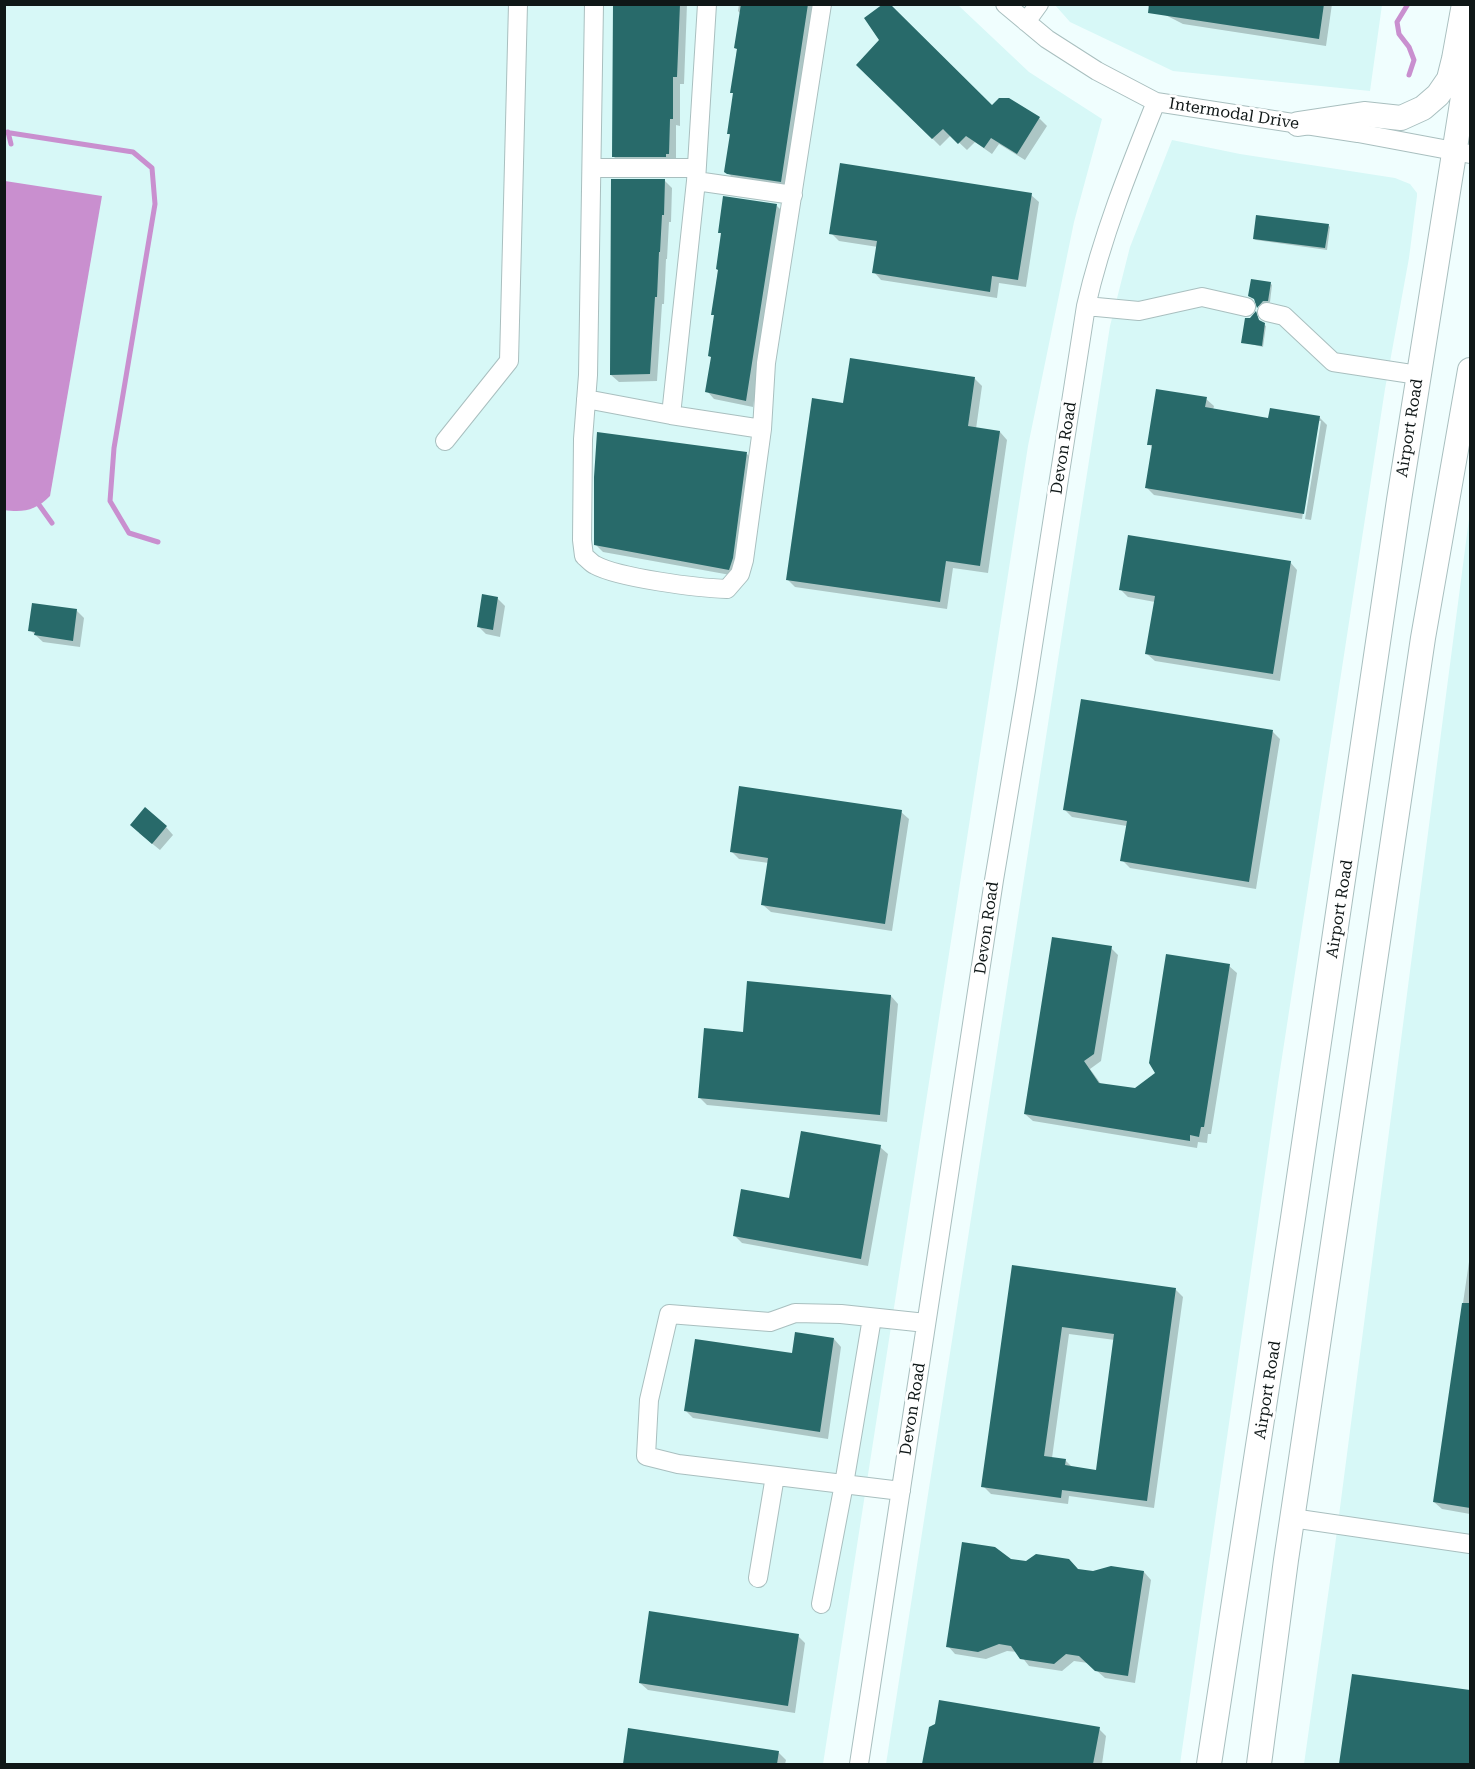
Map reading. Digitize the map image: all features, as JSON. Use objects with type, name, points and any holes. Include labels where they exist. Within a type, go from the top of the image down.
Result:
[{"type":"main road","points":[[1298,124],[1364,114],[1401,118],[1423,108],[1438,95],[1449,79],[1464,4]]},
{"type":"main road","name":"Airport Road","points":[[1209,1764],[1285,1273],[1418,375],[1463,152],[1470,53]]},
{"type":"main road","points":[[1259,1764],[1292,1518],[1424,638],[1470,369]]},
{"type":"street","points":[[445,441],[508,361],[518,4]]},
{"type":"street","points":[[594,4],[588,375],[583,450],[582,540],[584,556],[595,565],[614,572],[727,590],[740,574],[744,560],[762,429],[766,363],[822,4]]},
{"type":"street","points":[[671,415],[696,174],[707,4]]},
{"type":"street","name":"Intermodal Drive","points":[[1005,4],[1047,39],[1097,71],[1156,102],[1358,133],[1463,152]]},
{"type":"street","points":[[1026,22],[1039,4]]},
{"type":"street","name":"Devon Road","points":[[859,1764],[994,880],[1086,306],[1095,264],[1156,102]]},
{"type":"street","points":[[592,168],[696,174],[793,195]]},
{"type":"street","points":[[1086,306],[1139,311],[1202,297],[1246,307]]},
{"type":"street","points":[[1267,312],[1284,316],[1333,362],[1418,375]]},
{"type":"street","points":[[586,399],[762,429]]},
{"type":"street","points":[[901,1491],[678,1464],[646,1456],[650,1400],[669,1314],[770,1322],[795,1313],[841,1314],[926,1323]]},
{"type":"street","points":[[820,1604],[844,1484],[872,1318]]},
{"type":"street","points":[[758,1578],[775,1476]]},
{"type":"street","points":[[1292,1518],[1470,1544]]},
{"type":"shaded area","points":[[5,5],[958,5],[1029,72],[1102,119],[1074,222],[1028,446],[823,1764],[5,1764]]},
{"type":"shaded area","points":[[1055,5],[1382,5],[1370,91],[1173,71],[1070,22]]},
{"type":"shaded area","points":[[1172,140],[1240,154],[1395,178],[1410,184],[1417,193],[1409,258],[1385,389],[1278,1083],[1180,1764],[886,1764],[1110,326],[1130,247]]},
{"type":"shaded area","points":[[5,181],[102,196],[50,496],[40,505],[18,511],[4,510]]},
{"type":"shaded area","points":[[1470,511],[1470,1764],[1304,1764],[1335,1546]]},
{"type":"building","points":[[613,4],[680,4],[677,77],[673,77],[673,119],[670,119],[669,154],[666,154],[666,157],[612,157]]},
{"type":"building","points":[[741,4],[808,4],[781,182],[724,172],[730,134],[727,134],[733,93],[730,93],[737,49],[734,48]]},
{"type":"building","points":[[883,4],[890,4],[992,105],[999,98],[1009,98],[1040,117],[1017,154],[991,138],[984,148],[966,136],[958,144],[943,129],[932,139],[856,65],[879,40],[864,18]]},
{"type":"building","points":[[1149,4],[1324,4],[1319,39],[1148,13]]},
{"type":"building","points":[[840,163],[1032,193],[1018,280],[992,276],[990,292],[872,273],[877,241],[829,234]]},
{"type":"building","points":[[611,179],[665,179],[650,374],[610,375]]},
{"type":"building","points":[[723,196],[777,204],[746,401],[705,392],[711,357],[708,356],[714,315],[711,315],[718,270],[716,269],[721,233],[718,233]]},
{"type":"building","points":[[1256,215],[1329,224],[1325,248],[1253,239]]},
{"type":"building","points":[[1251,279],[1271,282],[1268,301],[1263,301],[1257,308],[1254,299],[1248,296]]},
{"type":"building","points":[[1256,311],[1259,320],[1265,323],[1262,346],[1241,343],[1245,318],[1250,318]]},
{"type":"building","points":[[850,358],[975,377],[968,426],[1000,431],[980,566],[946,561],[940,602],[786,580],[812,398],[843,403]]},
{"type":"building","points":[[1156,389],[1207,397],[1205,407],[1268,418],[1270,408],[1320,416],[1304,514],[1145,488],[1152,445],[1147,445]]},
{"type":"building","points":[[597,432],[747,452],[733,558],[729,570],[594,545],[594,477]]},
{"type":"building","points":[[1128,535],[1291,561],[1273,674],[1145,654],[1155,596],[1119,590]]},
{"type":"building","points":[[482,594],[498,597],[493,630],[477,627]]},
{"type":"building","points":[[32,603],[77,609],[73,641],[34,635],[35,632],[28,631]]},
{"type":"building","points":[[1081,699],[1273,730],[1249,882],[1120,861],[1127,821],[1063,810]]},
{"type":"building","points":[[739,786],[902,810],[885,924],[761,905],[768,858],[730,852]]},
{"type":"building","points":[[145,807],[167,826],[152,844],[130,825]]},
{"type":"building","points":[[1052,937],[1112,946],[1094,1054],[1084,1061],[1099,1083],[1135,1088],[1155,1073],[1149,1063],[1166,954],[1230,964],[1204,1127],[1201,1127],[1199,1137],[1190,1135],[1190,1141],[1024,1114]]},
{"type":"building","points":[[747,981],[891,995],[880,1115],[698,1098],[704,1028],[743,1032]]},
{"type":"building","points":[[801,1131],[881,1145],[861,1259],[733,1236],[741,1189],[789,1198]]},
{"type":"building","points":[[1012,1265],[1176,1288],[1147,1501],[1062,1490],[1061,1498],[981,1487]],"holes":[[[1062,1327],[1114,1334],[1096,1470],[1065,1465],[1066,1459],[1044,1456]]]},
{"type":"building","points":[[1462,1303],[1470,1303],[1470,1508],[1433,1502]]},
{"type":"building","points":[[795,1332],[834,1338],[820,1432],[684,1411],[695,1339],[792,1353]]},
{"type":"building","points":[[962,1542],[995,1547],[1011,1559],[1026,1561],[1036,1554],[1069,1559],[1078,1569],[1093,1571],[1111,1566],[1144,1571],[1128,1676],[1095,1671],[1079,1656],[1066,1654],[1054,1664],[1020,1659],[1011,1646],[999,1644],[978,1652],[946,1647]]},
{"type":"building","points":[[649,1611],[799,1634],[788,1706],[639,1683]]},
{"type":"building","points":[[1352,1674],[1470,1690],[1470,1764],[1339,1764]]},
{"type":"building","points":[[939,1700],[1100,1727],[1093,1764],[922,1764],[929,1727],[935,1724]]},
{"type":"building","points":[[628,1728],[779,1751],[777,1764],[623,1764]]},
{"type":"waterway","points":[[1408,4],[1397,22],[1399,34],[1409,47],[1414,60],[1409,75]]},
{"type":"waterway","points":[[4,132],[133,152],[152,168],[155,204],[114,448],[110,501],[129,533],[158,542]]},
{"type":"waterway","points":[[8,132],[11,144]]},
{"type":"waterway","points":[[37,502],[52,523]]}]
